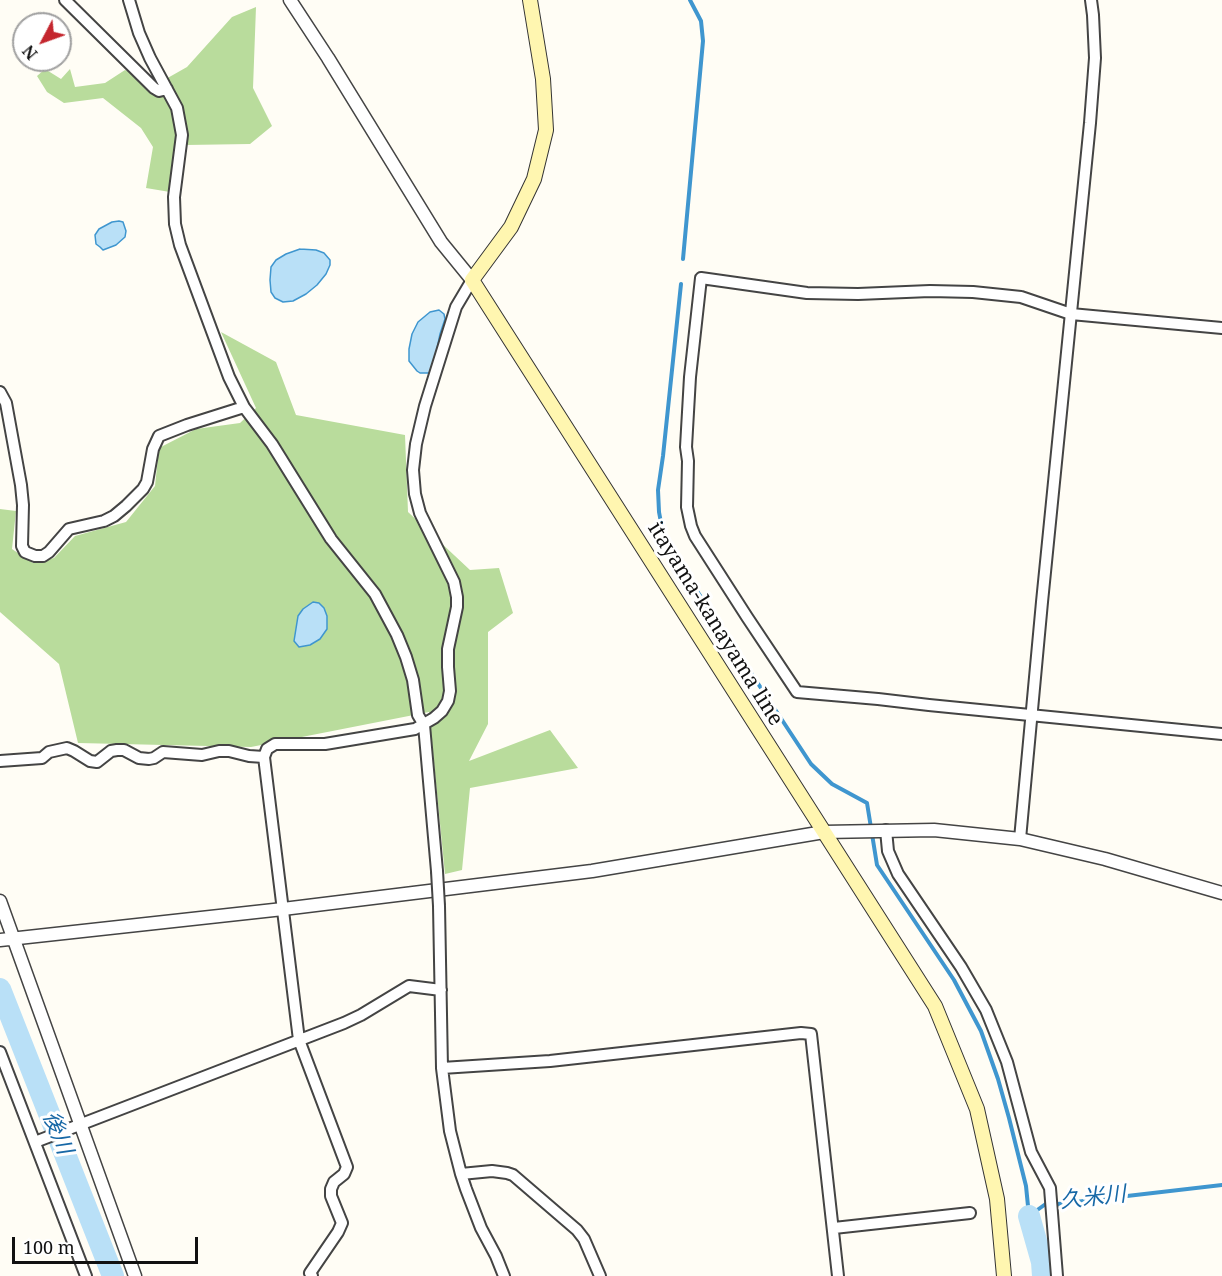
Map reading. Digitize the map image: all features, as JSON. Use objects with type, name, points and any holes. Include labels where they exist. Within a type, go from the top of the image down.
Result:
[{"type":"main road","points":[[472,280],[511,227],[530,189],[546,130],[543,79],[530,0]]},
{"type":"main road","name":"itayama-kanayama line","points":[[472,280],[935,1006],[977,1109],[998,1199],[1004,1276]]},
{"type":"street","points":[[65,0],[154,88],[159,91],[167,89]]},
{"type":"street","points":[[129,0],[139,33],[150,58],[177,108],[182,135],[174,196],[175,224],[180,245],[229,377],[244,407],[272,444],[331,540],[375,594],[397,634],[406,657],[418,715],[424,725],[439,906],[442,1068],[450,1131],[460,1174],[481,1228],[504,1276]]},
{"type":"street","points":[[290,0],[441,242],[472,280],[456,307],[424,406],[413,470],[415,494],[420,513],[454,582],[457,597],[448,649],[450,691],[448,701],[442,711],[415,729],[325,744],[275,744],[267,749],[264,757],[299,1040],[346,1167],[344,1174],[334,1182],[331,1189],[331,1196],[342,1223],[308,1275]]},
{"type":"street","points":[[1020,839],[1090,123],[1095,58],[1091,0]]},
{"type":"street","points":[[1222,328],[1071,314],[1021,297],[974,292],[807,293],[701,278],[691,366],[686,447],[687,507],[695,536],[797,692],[1222,734]]},
{"type":"street","points":[[0,392],[6,403],[21,485],[22,546],[25,552],[34,556],[42,556],[49,552],[69,530],[104,521],[126,506],[147,482],[153,449],[159,436],[244,407]]},
{"type":"street","points":[[0,761],[42,759],[49,752],[67,748],[97,762],[111,751],[117,750],[124,750],[139,758],[149,759],[163,752],[202,755],[219,751],[264,757]]},
{"type":"street","points":[[886,830],[888,851],[898,874],[962,967],[986,1010],[1007,1062],[1031,1152],[1050,1188],[1057,1276]]},
{"type":"street","points":[[0,940],[283,909],[592,871],[824,832],[934,830],[1020,839],[1105,859],[1222,893]]},
{"type":"street","points":[[0,901],[135,1276]]},
{"type":"street","points":[[34,1142],[361,1015],[409,986],[441,990]]},
{"type":"street","points":[[442,1068],[550,1061],[801,1033],[811,1034],[838,1276]]},
{"type":"street","points":[[0,1052],[86,1276]]},
{"type":"street","points":[[460,1174],[492,1171],[513,1175],[577,1230],[584,1239],[600,1276]]},
{"type":"street","points":[[834,1228],[970,1213]]},
{"type":"green space","points":[[256,7],[253,88],[272,126],[250,144],[186,145],[172,162],[170,192],[146,188],[153,147],[141,128],[103,98],[64,103],[47,92],[37,76],[42,72],[50,72],[61,79],[67,72],[71,72],[75,87],[105,83],[125,70],[157,84],[187,67],[232,17]]},
{"type":"green space","points":[[221,332],[276,362],[296,415],[405,435],[408,512],[470,570],[499,568],[513,613],[488,632],[488,724],[469,761],[550,730],[578,768],[470,788],[462,870],[445,874],[429,712],[251,747],[78,743],[59,664],[0,612],[0,509],[16,511],[12,549],[33,563],[54,558],[75,536],[126,522],[155,486],[159,448],[196,429],[240,423],[256,408]]},
{"type":"water","points":[[119,221],[123,222],[125,237],[116,245],[103,250],[96,244],[95,235],[99,229]]},
{"type":"water","points":[[300,249],[324,253],[330,260],[330,265],[317,285],[306,294],[293,301],[283,302],[275,298],[271,292],[271,267],[276,260]]},
{"type":"water","points":[[439,310],[444,314],[445,319],[436,354],[430,373],[420,373],[409,361],[412,334],[418,322],[430,312]]},
{"type":"water","points":[[313,602],[319,603],[324,608],[327,616],[327,629],[320,639],[310,645],[299,647],[294,641],[298,616]]},
{"type":"waterway","points":[[683,259],[703,41],[701,21],[690,0]]},
{"type":"waterway","points":[[681,284],[658,490],[663,533],[674,556],[811,764],[832,784],[867,803],[877,865],[954,980],[981,1031],[1009,1118],[1026,1186],[1029,1216],[1047,1203],[1058,1204],[1222,1185]]},
{"type":"waterway","name":"後川","points":[[0,989],[113,1276]]},
{"type":"waterway","name":"久米川","points":[[1029,1216],[1042,1262],[1043,1276]]}]
